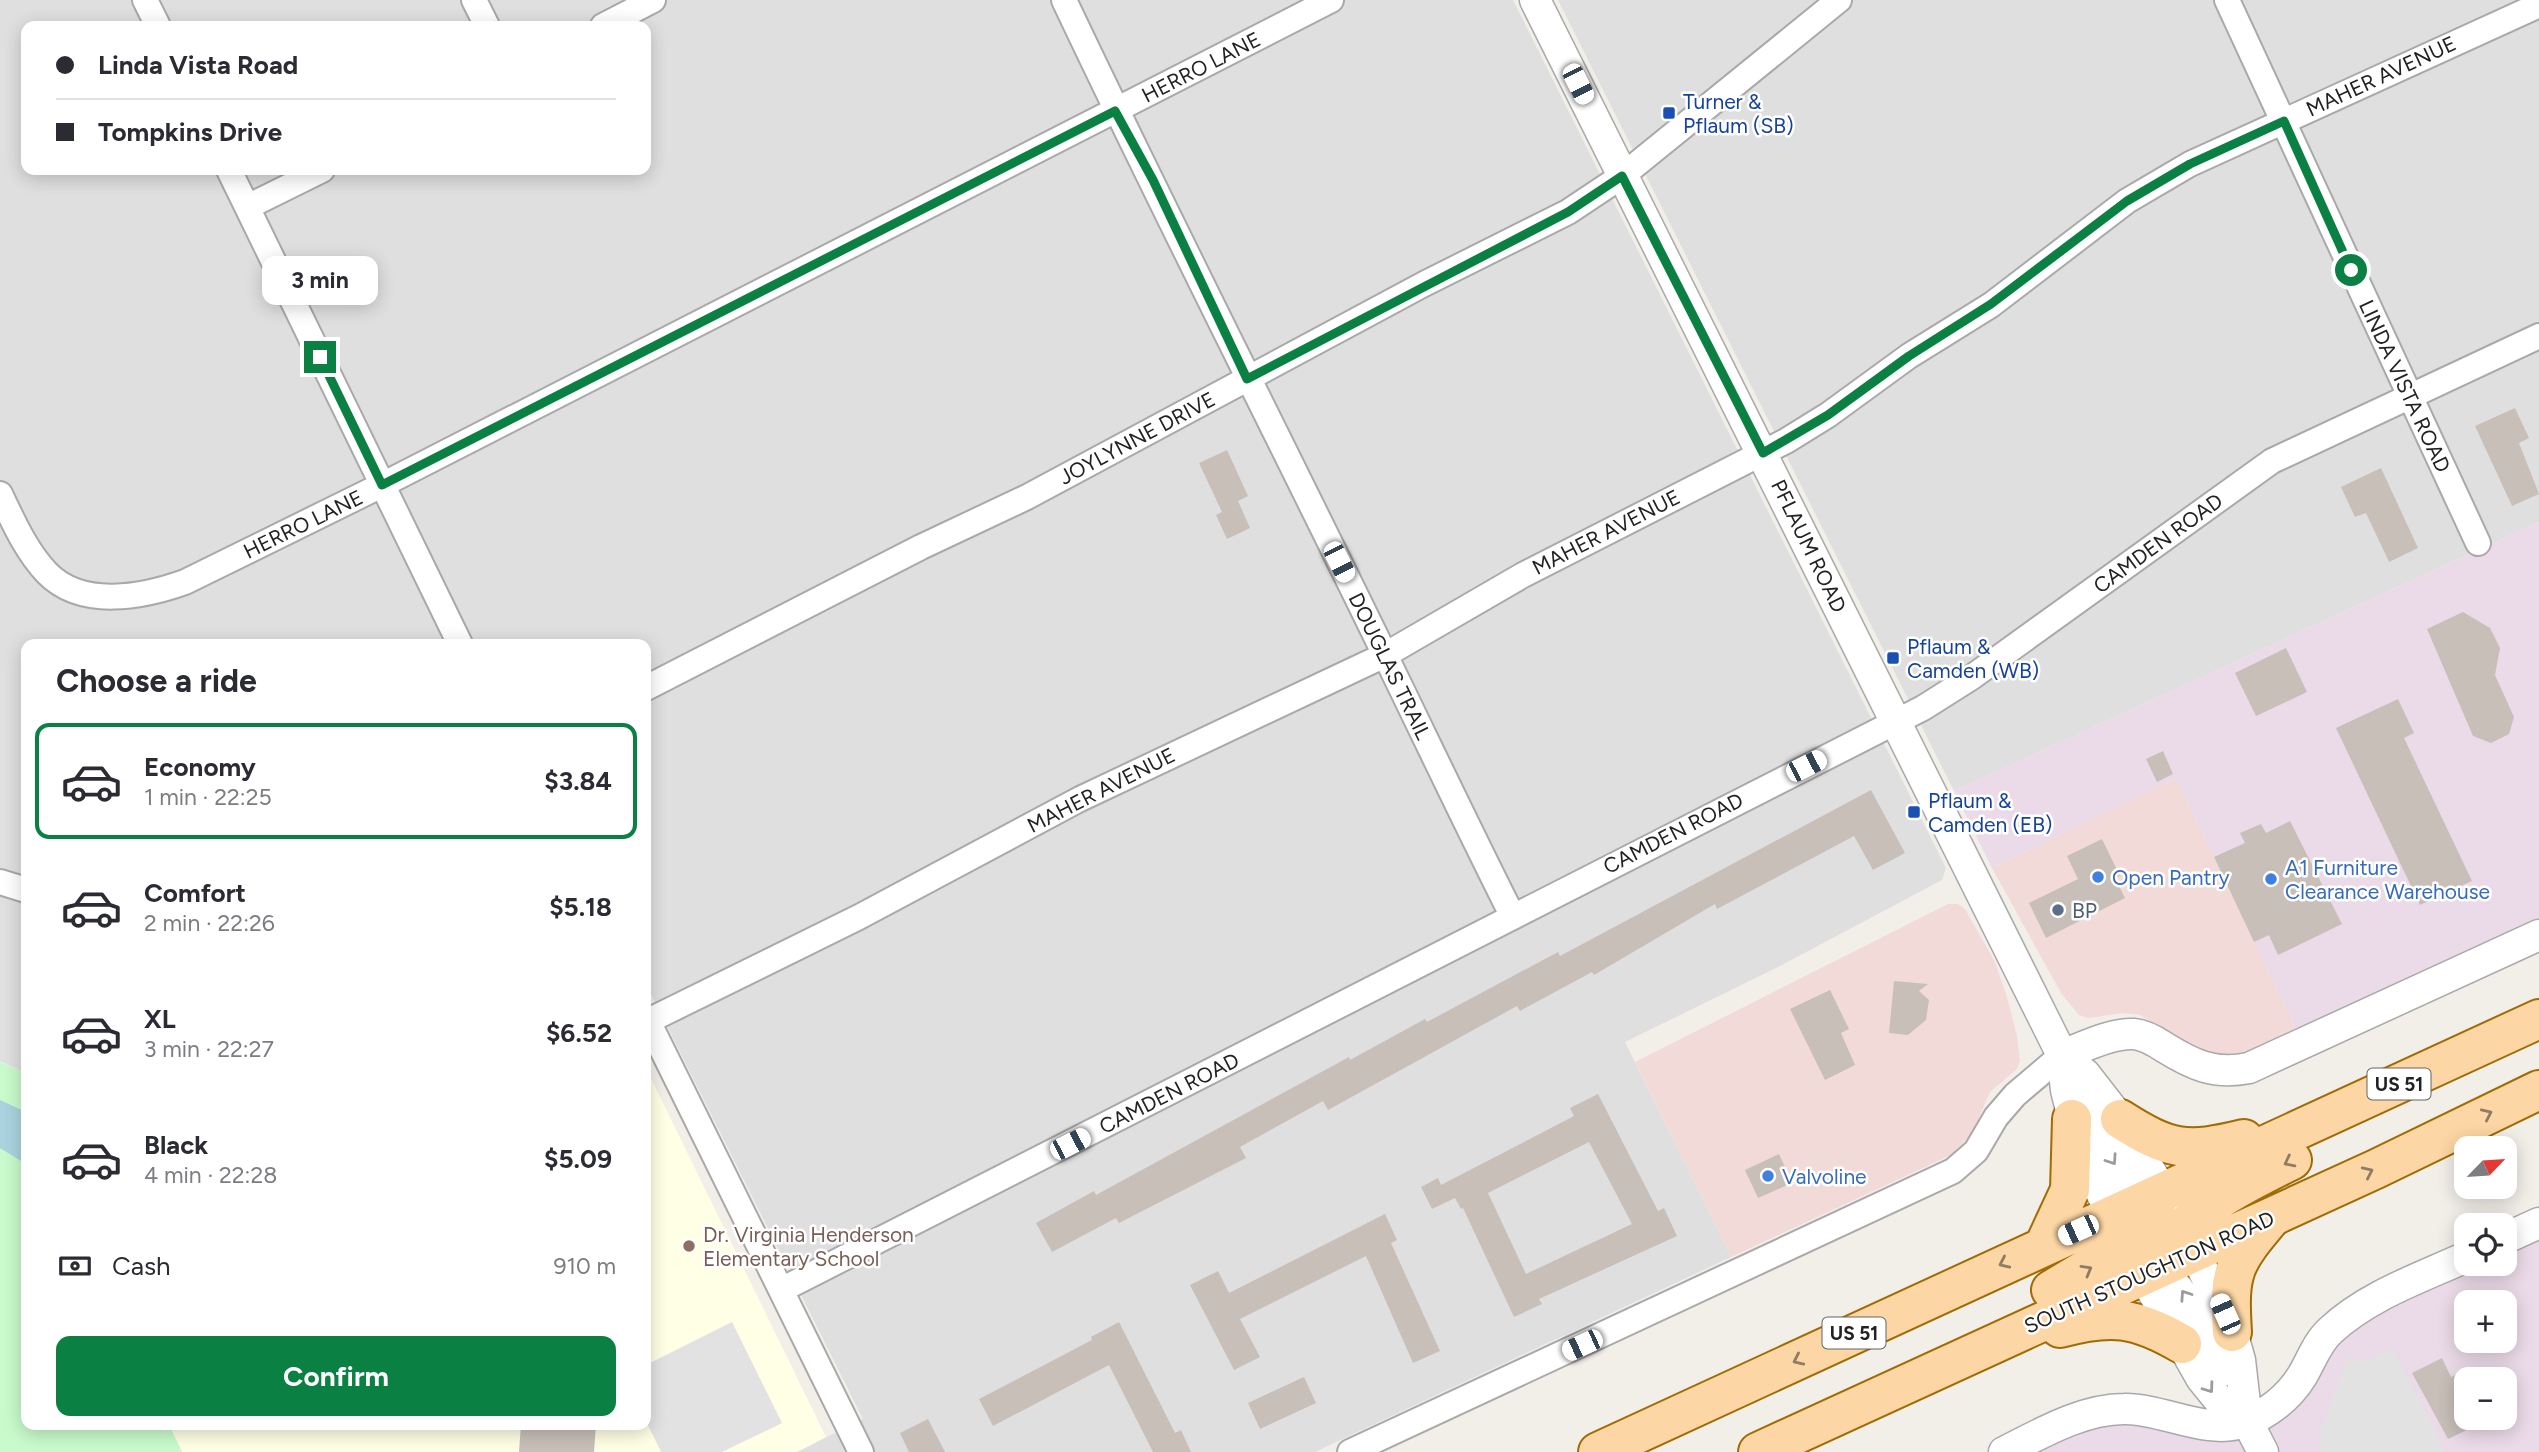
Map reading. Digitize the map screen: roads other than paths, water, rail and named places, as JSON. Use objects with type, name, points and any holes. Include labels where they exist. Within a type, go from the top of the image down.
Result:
[{"type":"main road","name":"SOUTH STOUGHTON ROAD","points":[[1758,1452],[2030,1325],[2281,1138],[2528,1024]]},
{"type":"main road","points":[[1838,1415],[2009,1311],[2246,1183],[2433,1088],[2528,1024]]},
{"type":"main road","name":"SOUTH STOUGHTON ROAD","points":[[1598,1452],[2045,1244],[2152,1234],[2274,1216],[2539,1090]]},
{"type":"main road","points":[[2045,1244],[2070,1190],[2072,1119]]},
{"type":"main road","points":[[2120,1119],[2146,1136],[2171,1146],[2185,1148],[2212,1147],[2255,1137],[2281,1138]]},
{"type":"main road","points":[[2232,1332],[2229,1289],[2235,1270],[2248,1246],[2274,1216]]},
{"type":"main road","points":[[2030,1325],[2057,1328],[2095,1319],[2118,1318],[2148,1326],[2182,1344]]},
{"type":"street","points":[[145,0],[156,21]]},
{"type":"street","points":[[474,0],[484,21]]},
{"type":"street","points":[[613,21],[653,0]]},
{"type":"street","name":"DOUGLAS TRAIL","points":[[1064,0],[1115,111],[1153,180],[1247,379],[1513,917]]},
{"type":"street","name":"HERRO LANE","points":[[0,494],[35,558],[49,575],[89,593],[127,596],[154,593],[185,582],[382,485],[1331,0]]},
{"type":"street","name":"PFLAUM ROAD","points":[[1535,0],[2062,1055],[2072,1119],[2086,1163],[2152,1234],[2232,1332],[2240,1360],[2247,1421],[2263,1452]]},
{"type":"street","name":"JOYLYNNE DRIVE","points":[[651,685],[921,547],[1027,497],[1568,212],[1622,176],[1839,0]]},
{"type":"street","name":"LINDA VISTA ROAD","points":[[2227,0],[2479,543]]},
{"type":"street","name":"MAHER AVENUE","points":[[651,1017],[859,917],[1080,799],[1385,655],[1522,575],[1763,453],[1828,415],[1909,356],[1991,304],[2127,201],[2190,164],[2539,5]]},
{"type":"street","points":[[231,175],[458,639]]},
{"type":"street","points":[[247,207],[312,175]]},
{"type":"street","name":"CAMDEN ROAD","points":[[781,1290],[1897,722],[1972,677],[2272,461],[2539,335]]},
{"type":"street","points":[[0,882],[21,888]]},
{"type":"street","points":[[1350,1452],[1953,1171],[1976,1151],[1996,1117],[2015,1095],[2062,1055],[2116,1036],[2133,1034],[2153,1040],[2204,1069],[2219,1072],[2249,1068],[2539,935]]},
{"type":"street","points":[[651,1027],[861,1452]]},
{"type":"street","points":[[2062,1055],[2081,1113],[2218,1346],[2247,1421]]},
{"type":"street","name":"PFLAUM ROAD","points":[[2062,1055],[2085,1074],[2120,1119],[2182,1344],[2220,1403],[2235,1416],[2247,1421]]},
{"type":"street","points":[[2517,1233],[2539,1223]]},
{"type":"street","points":[[2004,1452],[2077,1419],[2119,1409],[2143,1410],[2219,1425],[2247,1421],[2270,1409],[2290,1392],[2328,1333],[2354,1310],[2454,1263]]},
{"type":"water","points":[[0,1100],[21,1110],[21,1161],[0,1148]]},
{"type":"place","name":"Turner & Pflaum (SB)","points":[[1669,113]]},
{"type":"place","name":"Pflaum & Camden (WB)","points":[[1893,658]]},
{"type":"place","name":"Pflaum & Camden (EB)","points":[[1914,812]]},
{"type":"place","name":"Open Pantry","points":[[2098,877]]},
{"type":"place","name":"A1 Furniture Clearance Warehouse","points":[[2271,879]]},
{"type":"place","name":"BP","points":[[2058,910]]},
{"type":"place","name":"Valvoline","points":[[1768,1176]]},
{"type":"place","name":"Dr. Virginia Henderson Elementary School","points":[[689,1246]]}]
